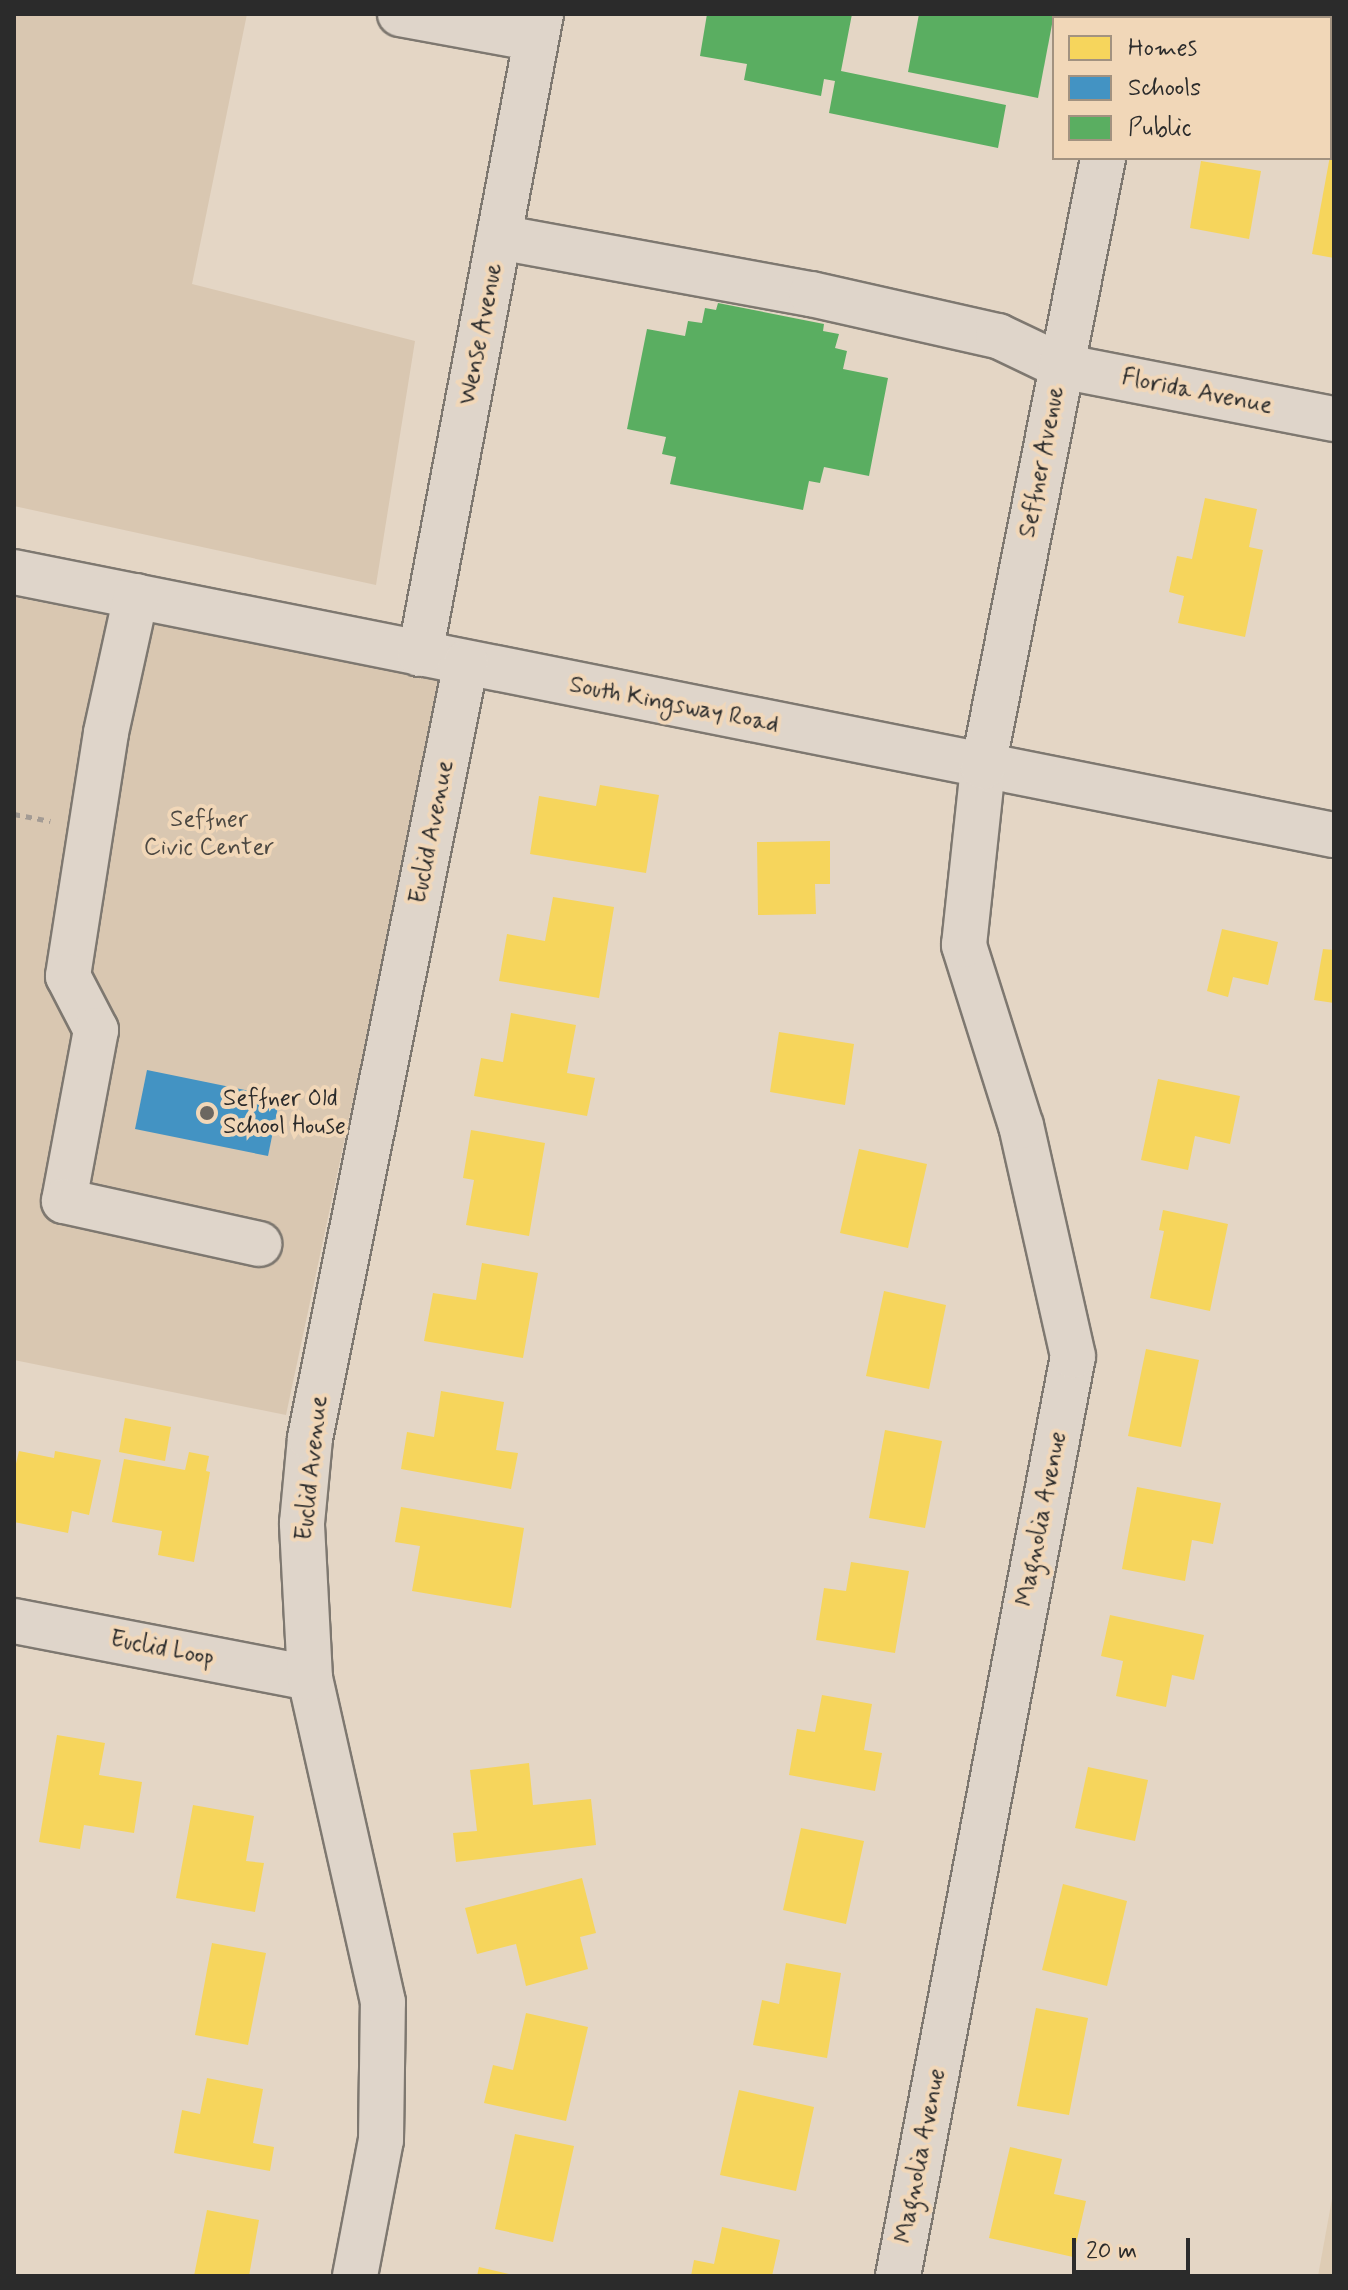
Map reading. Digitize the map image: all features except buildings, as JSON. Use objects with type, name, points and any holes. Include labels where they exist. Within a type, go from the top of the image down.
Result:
[{"type":"street","points":[[400,14],[539,27]]},
{"type":"street","name":"Wense Avenue","points":[[420,654],[539,27]]},
{"type":"street","name":"Seffner Avenue","points":[[983,767],[1103,160]]},
{"type":"street","name":"Florida Avenue","points":[[499,237],[789,289],[998,336],[1061,366],[1334,419]]},
{"type":"street","name":"South Kingsway Road","points":[[14,572],[1334,835]]},
{"type":"street","points":[[136,596],[106,733],[68,976],[96,1030],[64,1201],[259,1244]]},
{"type":"street","name":"Euclid Avenue","points":[[355,2276],[381,2140],[383,2002],[310,1678],[302,1523],[310,1438],[466,663]]},
{"type":"street","name":"Magnolia Avenue","points":[[898,2276],[1073,1356],[1021,1126],[964,945],[983,767]]},
{"type":"street","name":"Euclid Loop","points":[[14,1621],[310,1678]]},
{"type":"shaded area","points":[[1334,2188],[1334,2276],[1318,2276]]},
{"type":"green space","points":[[14,14],[247,14],[192,284],[415,341],[376,585],[14,506]]},
{"type":"green space","name":"Seffner Civic Center","points":[[14,597],[442,681],[286,1415],[14,1360]]},
{"type":"place","name":"Seffner Old School House","points":[[207,1113]]}]
